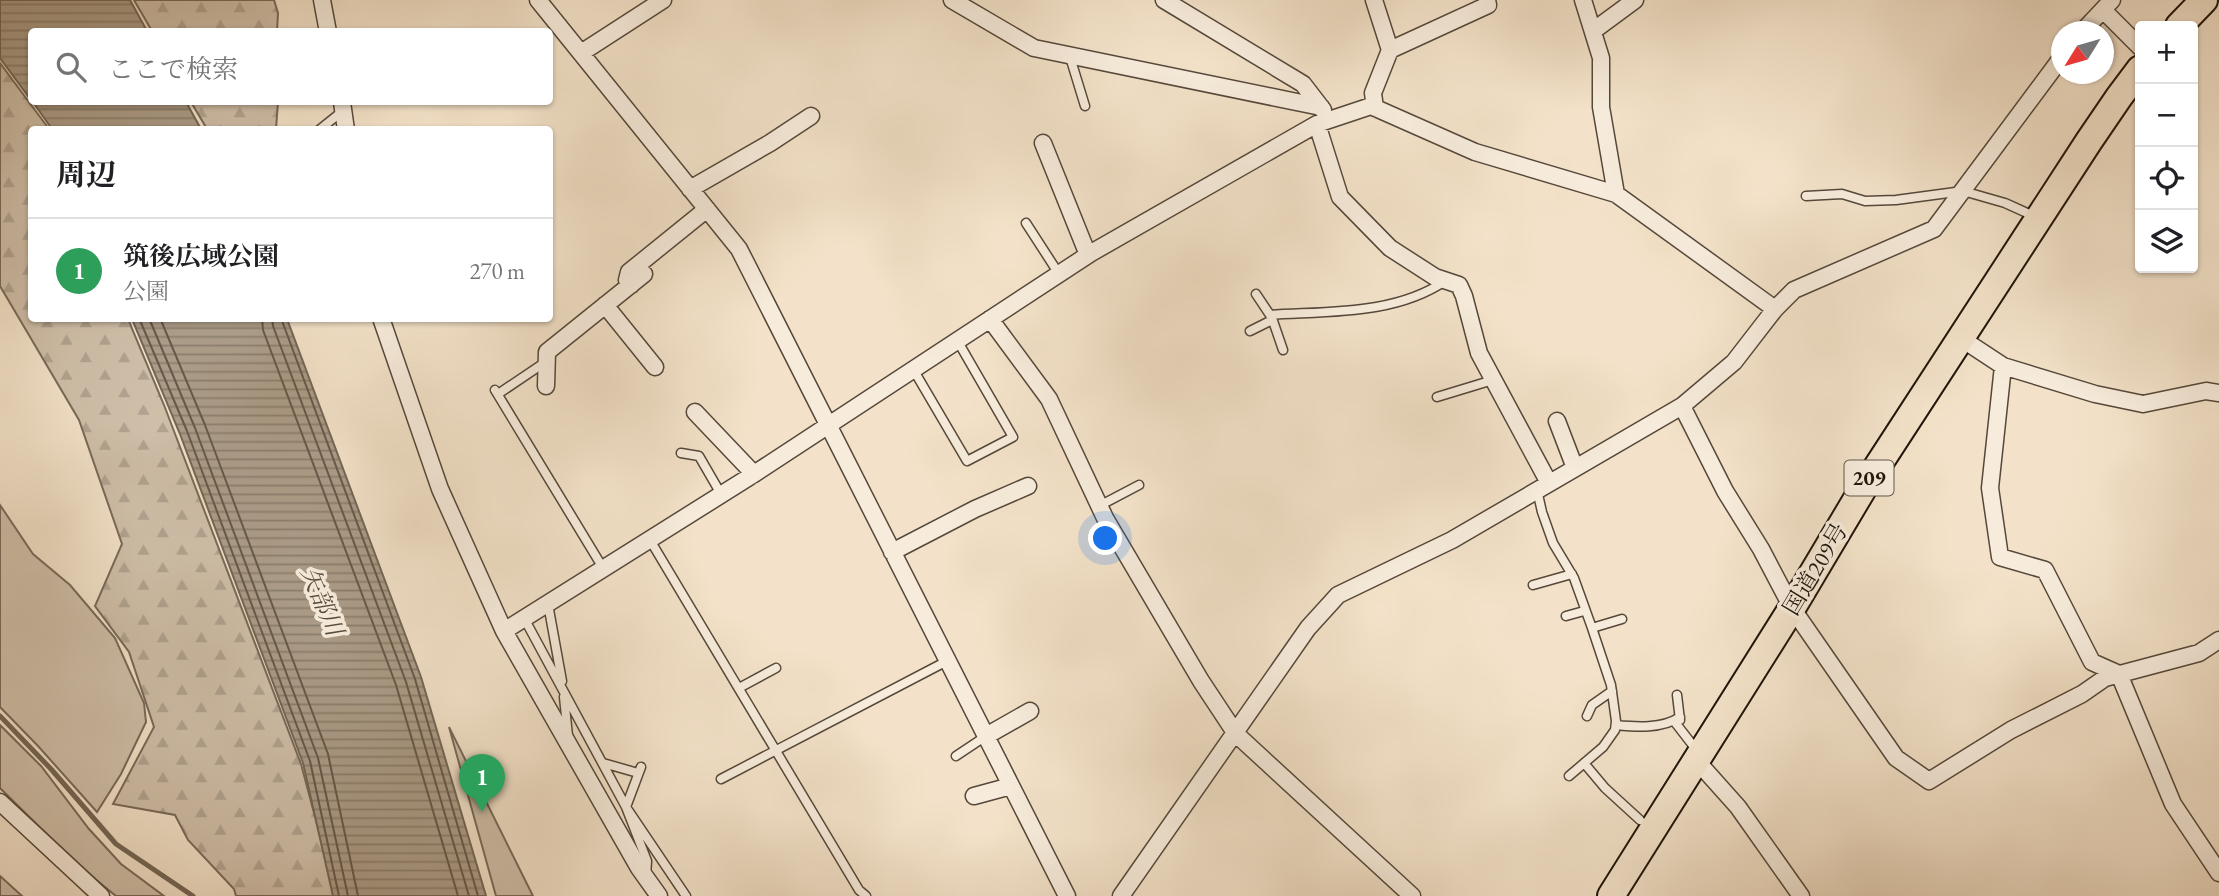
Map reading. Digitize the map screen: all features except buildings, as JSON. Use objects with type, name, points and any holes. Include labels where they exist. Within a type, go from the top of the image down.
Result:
[{"type":"highway","points":[[2184,21],[2204,0]]},
{"type":"highway","name":"国道209号","points":[[1611,896],[1792,608],[1864,487],[2135,76]]},
{"type":"street","points":[[322,0],[327,28]]},
{"type":"street","points":[[538,0],[739,249],[1067,896]]},
{"type":"street","points":[[581,52],[663,0]]},
{"type":"street","points":[[952,0],[1034,48],[1323,117]]},
{"type":"street","points":[[1164,0],[1303,84],[1323,117],[1340,197],[1390,248],[1410,262],[1459,285],[1479,353],[1543,487]]},
{"type":"street","points":[[1374,0],[1390,50],[1373,93],[1375,108]]},
{"type":"street","points":[[1390,50],[1488,5],[1488,0]]},
{"type":"street","points":[[1583,0],[1601,58],[1601,107],[1616,194]]},
{"type":"street","points":[[1593,31],[1635,0]]},
{"type":"street","points":[[2092,21],[2107,5],[2135,41]]},
{"type":"street","points":[[1121,896],[1308,628],[1338,595],[1452,540],[1682,406],[1734,362],[1775,309],[1794,290],[1934,229],[2051,72]]},
{"type":"street","points":[[343,106],[346,126]]},
{"type":"street","points":[[504,631],[754,474],[1088,255],[1323,117],[1371,106],[1475,152],[1616,194],[1775,309]]},
{"type":"street","points":[[691,189],[811,116]]},
{"type":"street","points":[[1043,143],[1088,255]]},
{"type":"street","points":[[631,285],[627,280],[629,272],[707,209]]},
{"type":"street","points":[[546,386],[547,352],[644,274]]},
{"type":"street","points":[[605,305],[655,368]]},
{"type":"street","points":[[990,319],[1049,399],[1099,506],[1201,681],[1236,734],[1412,896]]},
{"type":"street","points":[[382,322],[440,489],[504,631],[646,878],[659,896]]},
{"type":"street","points":[[1962,339],[2003,366],[2095,394],[2143,404],[2206,391],[2219,393]]},
{"type":"street","points":[[2003,366],[1990,488],[2000,557],[2045,570],[2092,662],[2119,674],[2173,804],[2219,873]]},
{"type":"street","points":[[1682,406],[1725,491],[1761,549],[1792,608],[1896,758],[1929,781],[2011,730],[2082,694],[2105,678],[2199,653],[2219,640]]},
{"type":"street","points":[[695,412],[754,474]]},
{"type":"street","points":[[1557,421],[1575,468]]},
{"type":"street","points":[[892,552],[975,509],[1028,486]]},
{"type":"street","points":[[986,736],[1030,711]]},
{"type":"street","points":[[1698,757],[1738,807],[1801,896]]},
{"type":"street","points":[[974,796],[1011,786]]},
{"type":"street","points":[[0,802],[101,896]]},
{"type":"lane","points":[[1070,57],[1085,106]]},
{"type":"lane","points":[[322,126],[343,106]]},
{"type":"lane","points":[[1806,197],[1842,194],[1866,201],[1963,191],[2005,203],[2039,219]]},
{"type":"lane","points":[[1026,223],[1059,274]]},
{"type":"lane","points":[[1250,331],[1271,318],[1367,308],[1405,301],[1446,281]]},
{"type":"lane","points":[[1256,294],[1271,318],[1283,350]]},
{"type":"lane","points":[[913,369],[967,461],[1013,437],[957,340]]},
{"type":"lane","points":[[547,361],[497,392],[603,568]]},
{"type":"lane","points":[[1437,397],[1493,380]]},
{"type":"lane","points":[[681,453],[699,456],[722,494]]},
{"type":"lane","points":[[1099,506],[1139,485]]},
{"type":"lane","points":[[1543,487],[1542,512],[1553,543],[1572,574],[1592,628],[1612,691],[1616,725],[1603,747],[1569,776]]},
{"type":"lane","points":[[650,539],[859,890],[866,896]]},
{"type":"lane","points":[[1533,585],[1572,574]]},
{"type":"lane","points":[[548,603],[564,691],[569,746]]},
{"type":"lane","points":[[1566,616],[1584,611]]},
{"type":"lane","points":[[524,618],[626,807],[647,861],[646,878]]},
{"type":"lane","points":[[1592,628],[1622,619]]},
{"type":"lane","points":[[721,779],[947,661]]},
{"type":"lane","points":[[738,688],[776,668]]},
{"type":"lane","points":[[1587,716],[1592,705],[1612,691]]},
{"type":"lane","points":[[1677,695],[1677,719],[1681,731],[1698,757]]},
{"type":"lane","points":[[1616,725],[1639,728],[1677,719]]},
{"type":"lane","points":[[956,756],[986,736]]},
{"type":"lane","points":[[603,763],[640,770],[626,807]]},
{"type":"lane","points":[[1584,763],[1605,788],[1640,820]]},
{"type":"lane","points":[[626,807],[686,896]]},
{"type":"green space","points":[[134,0],[274,0],[278,13],[277,28],[150,28]]},
{"type":"green space","points":[[0,63],[28,101],[28,105],[31,105],[47,126],[28,126],[28,322],[129,322],[164,405],[301,764],[336,896],[236,896],[234,889],[188,840],[175,815],[113,804],[154,727],[129,652],[95,606],[122,544],[79,420],[0,286]]},
{"type":"green space","points":[[193,105],[278,105],[276,126],[205,126]]},
{"type":"green space","points":[[0,505],[33,554],[70,585],[115,638],[144,703],[146,722],[121,774],[97,812],[0,707]]},
{"type":"green space","points":[[0,725],[41,766],[89,829],[121,864],[164,896],[116,896],[79,866],[0,788]]},
{"type":"green space","points":[[449,727],[533,896],[496,896]]},
{"type":"green space","points":[[0,876],[22,896],[0,896]]},
{"type":"water","points":[[0,0],[130,0],[145,28],[28,28],[28,96],[0,58]]},
{"type":"water","points":[[35,105],[188,105],[199,126],[50,126]]},
{"type":"water","name":"矢部川","points":[[133,322],[288,322],[421,677],[486,896],[333,896],[303,763],[180,434]]},
{"type":"waterway","points":[[0,716],[51,769],[116,844],[193,896]]},
{"type":"place","name":"筑後広域公園","points":[[482,812]]}]
